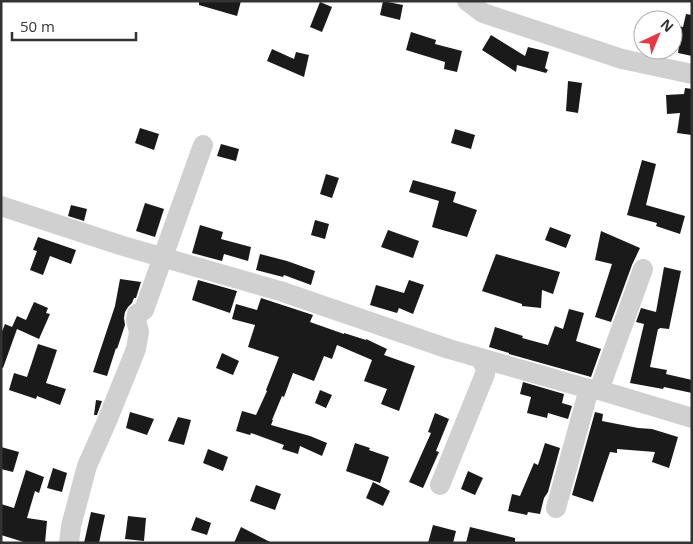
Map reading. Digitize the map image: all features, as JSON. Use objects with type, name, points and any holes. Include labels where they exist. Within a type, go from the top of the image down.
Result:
[{"type":"street","points":[[467,1],[482,12],[622,59],[692,74]]},
{"type":"street","points":[[69,543],[71,526],[87,466],[136,349],[139,332],[136,320],[137,314],[144,310],[203,146]]},
{"type":"street","points":[[1,206],[123,246],[280,291],[440,346],[692,418]]},
{"type":"street","points":[[556,508],[594,390],[643,270]]},
{"type":"street","points":[[440,485],[485,374],[486,368],[480,358]]},
{"type":"building","points":[[199,1],[241,1],[237,16],[199,5]]},
{"type":"building","points":[[383,1],[403,5],[400,20],[380,15]]},
{"type":"building","points":[[320,2],[332,7],[322,32],[310,27]]},
{"type":"building","points":[[686,14],[692,15],[692,56],[683,54],[683,27]]},
{"type":"building","points":[[411,32],[436,40],[435,44],[462,51],[457,72],[444,69],[445,62],[406,50]]},
{"type":"building","points":[[491,35],[525,56],[528,47],[549,52],[545,68],[548,70],[546,73],[517,65],[516,72],[482,50]]},
{"type":"building","points":[[272,49],[294,59],[296,52],[309,55],[304,77],[267,61]]},
{"type":"building","points":[[568,81],[582,83],[578,113],[566,111]]},
{"type":"building","points":[[685,88],[692,89],[692,135],[677,133],[680,113],[667,114],[666,95],[684,94]]},
{"type":"building","points":[[140,128],[159,134],[154,150],[135,143]]},
{"type":"building","points":[[455,129],[475,135],[471,149],[451,143]]},
{"type":"building","points":[[221,144],[239,149],[236,161],[217,156]]},
{"type":"building","points":[[642,160],[656,164],[646,205],[685,216],[680,234],[656,226],[657,223],[627,215]]},
{"type":"building","points":[[326,174],[339,178],[332,198],[320,194]]},
{"type":"building","points":[[413,180],[456,192],[453,202],[477,210],[467,237],[432,227],[439,201],[409,192]]},
{"type":"building","points":[[145,203],[164,209],[155,237],[136,231]]},
{"type":"building","points":[[71,205],[87,209],[84,221],[68,216]]},
{"type":"building","points":[[315,220],[329,224],[325,239],[311,235]]},
{"type":"building","points":[[200,225],[223,232],[221,239],[251,247],[248,261],[224,254],[222,261],[192,253]]},
{"type":"building","points":[[550,227],[571,235],[566,248],[545,240]]},
{"type":"building","points":[[388,230],[419,241],[413,258],[381,247]]},
{"type":"building","points":[[601,231],[640,248],[611,322],[595,317],[612,264],[595,260]]},
{"type":"building","points":[[38,237],[76,250],[71,264],[50,256],[43,275],[30,270],[37,251],[33,250]]},
{"type":"building","points":[[260,254],[315,271],[311,285],[284,275],[283,277],[256,270]]},
{"type":"building","points":[[496,254],[560,272],[553,294],[542,290],[541,308],[522,306],[522,304],[482,291]]},
{"type":"building","points":[[664,267],[681,271],[669,329],[658,329],[650,367],[667,370],[666,374],[692,380],[692,393],[630,383],[644,324],[636,322],[641,308],[656,312]]},
{"type":"building","points":[[120,279],[141,282],[136,298],[134,298],[125,312],[125,325],[107,376],[93,372],[115,306]]},
{"type":"building","points":[[198,280],[237,291],[230,313],[192,300]]},
{"type":"building","points":[[409,280],[424,285],[413,314],[399,308],[397,313],[370,305],[376,285],[404,293]]},
{"type":"building","points":[[261,298],[313,315],[310,322],[344,334],[366,339],[387,349],[384,355],[415,366],[399,411],[381,404],[387,389],[364,381],[372,360],[337,345],[332,359],[324,356],[314,381],[293,373],[271,425],[327,443],[322,456],[300,446],[298,454],[282,449],[284,445],[251,433],[250,435],[236,431],[242,411],[256,415],[279,357],[248,347],[255,325],[232,319],[236,304],[257,310]]},
{"type":"building","points":[[34,302],[48,308],[46,313],[50,314],[39,339],[17,329],[3,368],[1,367],[1,334],[5,324],[12,327],[17,316],[26,320]]},
{"type":"building","points":[[569,309],[584,313],[576,341],[601,349],[591,377],[489,347],[495,327],[523,336],[522,338],[548,345],[555,326],[563,329]]},
{"type":"building","points":[[38,344],[57,350],[46,383],[66,389],[60,405],[37,396],[36,399],[9,390],[14,373],[27,377]]},
{"type":"building","points":[[222,353],[239,361],[233,375],[216,368]]},
{"type":"building","points":[[523,382],[564,394],[562,403],[572,406],[568,419],[548,413],[547,418],[527,413],[531,397],[520,394]]},
{"type":"building","points":[[320,390],[332,395],[326,408],[315,403]]},
{"type":"building","points":[[96,400],[102,401],[97,415],[94,415]]},
{"type":"building","points":[[130,412],[154,419],[147,435],[126,428]]},
{"type":"building","points":[[595,412],[603,414],[602,421],[652,429],[678,437],[669,468],[652,462],[655,452],[617,449],[617,453],[610,452],[593,502],[572,495]]},
{"type":"building","points":[[435,413],[449,419],[436,451],[439,452],[423,488],[409,482],[431,433],[428,432]]},
{"type":"building","points":[[178,417],[191,420],[184,445],[168,441]]},
{"type":"building","points":[[355,443],[389,457],[380,483],[346,471]]},
{"type":"building","points":[[545,443],[560,448],[540,514],[528,512],[527,515],[508,511],[512,494],[520,496],[534,463],[538,465]]},
{"type":"building","points":[[1,447],[19,452],[13,472],[1,469]]},
{"type":"building","points":[[208,449],[228,457],[223,471],[203,463]]},
{"type":"building","points":[[53,468],[67,473],[62,492],[47,488]]},
{"type":"building","points":[[26,470],[44,477],[39,493],[35,491],[27,518],[47,521],[45,543],[27,543],[1,535],[1,504],[14,508]]},
{"type":"building","points":[[468,471],[483,478],[475,495],[461,489]]},
{"type":"building","points":[[373,482],[390,491],[383,506],[366,498]]},
{"type":"building","points":[[256,485],[281,494],[275,510],[250,501]]},
{"type":"building","points":[[91,512],[105,515],[99,543],[84,543]]},
{"type":"building","points":[[128,516],[146,518],[144,541],[125,539]]},
{"type":"building","points":[[196,517],[211,523],[207,535],[191,530]]},
{"type":"building","points":[[433,525],[456,531],[453,543],[428,543]]},
{"type":"building","points":[[241,527],[272,543],[234,543]]},
{"type":"building","points":[[470,527],[515,538],[515,543],[466,543]]}]
